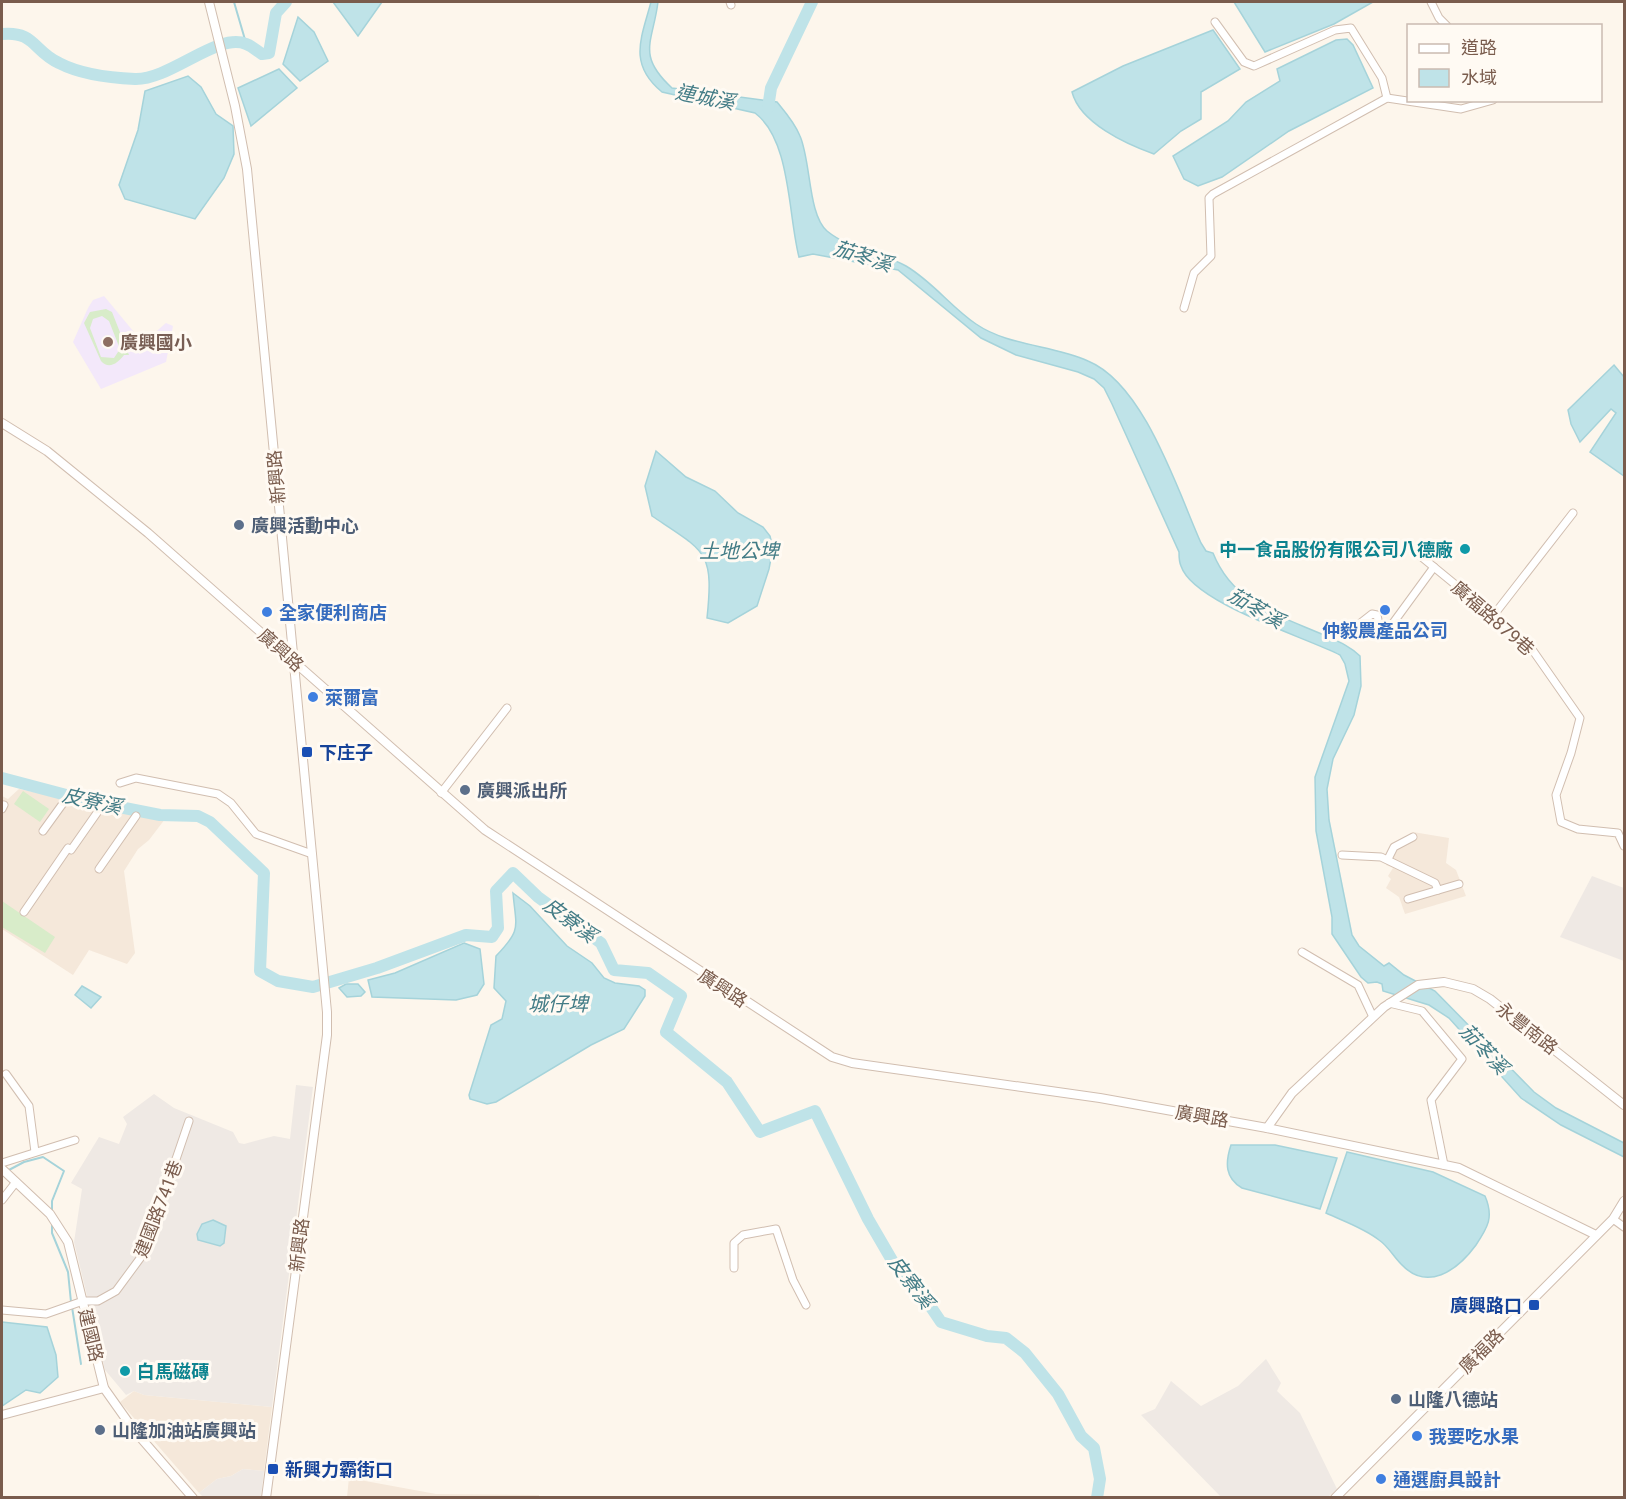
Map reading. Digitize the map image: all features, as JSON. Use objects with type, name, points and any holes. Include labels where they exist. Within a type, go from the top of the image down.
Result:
[{"type":"street","name":"新興路","points":[[209,2],[223,55],[247,169],[326,992],[327,1035],[266,1497]]},
{"type":"street","points":[[1431,2],[1439,18],[1445,24]]},
{"type":"street","points":[[1215,22],[1244,62],[1254,66],[1335,30],[1351,28],[1382,78],[1387,98]]},
{"type":"street","points":[[1185,308],[1194,273],[1210,256],[1209,198],[1286,151],[1387,98],[1407,101]]},
{"type":"street","points":[[1414,102],[1461,109],[1486,102]]},
{"type":"street","name":"廣興路","points":[[2,423],[80,477],[485,830],[832,1057],[852,1063],[1100,1098],[1267,1128],[1444,1165],[1481,1177],[1596,1235]]},
{"type":"street","points":[[1493,616],[1573,513]]},
{"type":"street","name":"廣福路879巷","points":[[1418,554],[1529,645],[1580,718],[1571,753],[1556,795],[1561,822],[1578,829],[1618,833],[1624,846]]},
{"type":"street","points":[[1349,632],[1372,614],[1377,615],[1380,630],[1385,634],[1434,567]]},
{"type":"street","points":[[441,793],[507,708]]},
{"type":"street","points":[[120,783],[136,778],[218,794],[231,804],[256,834],[312,854]]},
{"type":"street","points":[[43,831],[64,802]]},
{"type":"street","points":[[24,912],[99,810]]},
{"type":"street","points":[[99,869],[136,816]]},
{"type":"street","points":[[1388,859],[1394,847],[1413,837]]},
{"type":"street","points":[[1342,855],[1388,859],[1435,883],[1438,890]]},
{"type":"street","points":[[1408,899],[1459,884]]},
{"type":"street","points":[[1302,952],[1358,985],[1373,1017]]},
{"type":"street","name":"永豐南路","points":[[1389,1003],[1418,985],[1438,981],[1473,988],[1624,1105]]},
{"type":"street","points":[[1267,1128],[1292,1093],[1389,1003],[1422,1011],[1462,1059],[1431,1100],[1444,1165]]},
{"type":"street","points":[[6,1074],[29,1106],[35,1152]]},
{"type":"street","name":"建國路741巷","points":[[2,1310],[46,1314],[83,1301],[98,1301],[116,1291],[144,1253],[189,1121]]},
{"type":"street","points":[[2,1163],[75,1140]]},
{"type":"street","name":"建國路","points":[[4,1171],[52,1217],[68,1242],[104,1388],[133,1429],[193,1497]]},
{"type":"street","points":[[2,1200],[16,1182]]},
{"type":"street","name":"廣福路","points":[[1335,1497],[1613,1219],[1624,1201]]},
{"type":"street","points":[[1613,1219],[1624,1227]]},
{"type":"street","points":[[734,1268],[734,1243],[743,1235],[776,1229],[793,1280],[806,1305]]},
{"type":"street","points":[[2,1415],[104,1388]]},
{"type":"shaded area","name":"廣興國小","points":[[104,296],[143,343],[166,323],[173,326],[166,362],[101,389],[73,342],[93,300]]},
{"type":"shaded area","points":[[19,789],[165,819],[149,840],[138,849],[124,871],[135,953],[127,964],[89,950],[73,975],[2,929],[2,796],[8,799]]},
{"type":"shaded area","points":[[1413,832],[1449,838],[1446,863],[1456,870],[1466,896],[1405,914],[1399,897],[1386,888],[1391,879],[1388,876],[1393,868],[1386,865],[1391,849]]},
{"type":"shaded area","points":[[1592,876],[1624,888],[1624,961],[1560,937]]},
{"type":"shaded area","points":[[296,1085],[313,1087],[272,1407],[144,1395],[134,1391],[126,1395],[105,1370],[74,1242],[82,1189],[71,1183],[99,1137],[119,1144],[127,1124],[123,1117],[154,1094],[174,1108],[233,1132],[239,1143],[244,1144],[274,1136],[290,1139]]},
{"type":"shaded area","points":[[1266,1359],[1281,1383],[1277,1391],[1300,1413],[1337,1489],[1328,1497],[1221,1497],[1141,1415],[1155,1409],[1171,1381],[1201,1406],[1238,1386]]},
{"type":"shaded area","points":[[134,1391],[144,1395],[272,1407],[264,1471],[243,1469],[231,1476],[217,1479],[199,1493],[120,1402]]},
{"type":"shaded area","points":[[243,1469],[264,1471],[261,1497],[203,1497],[199,1493],[217,1479],[231,1476]]},
{"type":"shaded area","points":[[349,1478],[436,1494],[539,1495],[539,1497],[347,1497]]},
{"type":"green space","points":[[106,309],[112,312],[129,355],[124,355],[116,363],[110,365],[101,361],[84,323],[90,312]],"holes":[[[102,316],[109,321],[120,349],[114,358],[101,357],[90,328],[93,319]]]},
{"type":"green space","points":[[23,791],[49,809],[40,822],[14,804]]},
{"type":"green space","points":[[2,901],[55,937],[45,953],[2,927]]},
{"type":"water","points":[[333,2],[382,2],[358,36]]},
{"type":"water","points":[[651,2],[658,2],[650,57],[661,76],[672,88],[777,102],[787,114],[796,127],[804,147],[816,213],[827,231],[846,243],[886,257],[916,272],[967,317],[989,331],[1002,337],[1074,356],[1108,373],[1142,414],[1157,440],[1201,543],[1206,551],[1213,553],[1232,584],[1259,605],[1352,649],[1360,656],[1361,686],[1354,715],[1333,759],[1327,789],[1329,820],[1352,935],[1359,946],[1384,966],[1389,963],[1404,975],[1435,991],[1534,1092],[1556,1108],[1624,1143],[1624,1157],[1561,1125],[1521,1098],[1449,1018],[1429,1005],[1383,991],[1382,984],[1368,983],[1361,977],[1332,934],[1332,917],[1316,831],[1315,777],[1349,681],[1340,655],[1227,606],[1190,580],[1181,566],[1179,552],[1112,404],[1104,388],[1094,379],[1078,372],[1016,355],[981,338],[898,270],[813,254],[799,257],[782,159],[767,125],[755,113],[662,92],[651,82],[641,61],[640,50]]},
{"type":"water","points":[[1234,2],[1373,2],[1334,24],[1265,52]]},
{"type":"water","points":[[298,17],[314,32],[328,61],[300,81],[283,64]]},
{"type":"water","points":[[1213,30],[1240,69],[1201,92],[1201,119],[1181,131],[1154,154],[1106,131],[1094,123],[1077,103],[1072,92],[1123,66]]},
{"type":"water","points":[[1347,39],[1353,45],[1373,88],[1289,131],[1222,177],[1198,186],[1184,179],[1173,156],[1228,121],[1246,102],[1280,81],[1277,69],[1336,40]]},
{"type":"water","points":[[279,69],[297,88],[251,126],[238,88]]},
{"type":"water","points":[[188,76],[201,87],[216,114],[233,126],[234,154],[224,178],[195,219],[125,199],[119,185],[138,130],[145,91]]},
{"type":"water","points":[[1614,365],[1624,377],[1624,476],[1590,452],[1616,413],[1611,409],[1580,442],[1571,424],[1568,410]]},
{"type":"water","name":"土地公埤","points":[[656,451],[686,477],[715,491],[738,513],[763,527],[770,536],[773,548],[757,606],[728,623],[707,618],[709,579],[702,555],[695,546],[652,516],[645,486]]},
{"type":"water","name":"城仔埤","points":[[513,893],[530,906],[567,946],[592,963],[604,978],[615,983],[639,986],[645,990],[645,996],[624,1029],[591,1045],[496,1102],[487,1104],[470,1099],[469,1095],[491,1025],[502,1019],[506,1001],[494,988],[496,956],[514,933],[516,921]]},
{"type":"water","name":"城仔埤","points":[[464,943],[480,949],[484,984],[477,995],[456,1000],[372,997],[368,980],[395,973]]},
{"type":"water","points":[[346,984],[358,984],[365,992],[361,996],[347,997],[339,988]]},
{"type":"water","points":[[82,986],[101,997],[91,1008],[75,995]]},
{"type":"water","points":[[1231,1145],[1275,1145],[1337,1158],[1320,1209],[1242,1188],[1236,1184],[1229,1175],[1227,1164]]},
{"type":"water","points":[[1347,1152],[1433,1172],[1485,1196],[1489,1216],[1484,1233],[1460,1263],[1451,1270],[1431,1277],[1411,1272],[1373,1236],[1326,1213]]},
{"type":"water","points":[[213,1220],[226,1226],[224,1243],[220,1246],[198,1240],[197,1234],[202,1224]]},
{"type":"water","points":[[2,1322],[47,1327],[56,1355],[58,1377],[40,1393],[26,1390],[2,1406]]},
{"type":"waterway","points":[[234,2],[246,43]]},
{"type":"waterway","points":[[2,34],[13,34],[28,39],[50,58],[67,67],[86,73],[135,79],[163,72],[208,50],[235,42],[246,44],[262,54],[269,53],[276,13],[286,2]]},
{"type":"waterway","points":[[768,108],[771,88],[812,2]]},
{"type":"waterway","name":"皮寮溪","points":[[2,778],[89,801],[160,815],[198,816],[210,822],[264,873],[260,971],[278,981],[313,987],[377,968],[466,935],[492,937],[498,928],[496,891],[513,873],[538,897],[601,943],[614,970],[648,973],[681,996],[666,1032],[727,1082],[760,1132],[815,1111],[868,1219],[893,1262],[914,1282],[941,1322],[987,1336],[1006,1338],[1025,1353],[1058,1394],[1081,1436],[1094,1448],[1100,1479],[1097,1498]]},
{"type":"waterway","points":[[7,1171],[24,1162],[43,1157],[64,1171],[52,1201],[52,1212]]},
{"type":"waterway","points":[[52,1223],[52,1233],[68,1272],[71,1302]]},
{"type":"waterway","points":[[72,1307],[81,1364]]},
{"type":"place","name":"廣興國小","points":[[108,342]]},
{"type":"place","name":"廣興活動中心","points":[[239,525]]},
{"type":"place","name":"中一食品股份有限公司八德廠","points":[[1465,549]]},
{"type":"place","name":"仲毅農產品公司","points":[[1385,610]]},
{"type":"place","name":"全家便利商店","points":[[267,612]]},
{"type":"place","name":"萊爾富","points":[[313,697]]},
{"type":"place","name":"下庄子","points":[[307,752]]},
{"type":"place","name":"廣興派出所","points":[[465,790]]},
{"type":"place","name":"廣興路口","points":[[1534,1305]]},
{"type":"place","name":"白馬磁磚","points":[[125,1371]]},
{"type":"place","name":"山隆八德站","points":[[1396,1399]]},
{"type":"place","name":"山隆加油站廣興站","points":[[100,1430]]},
{"type":"place","name":"我要吃水果","points":[[1417,1436]]},
{"type":"place","name":"新興力霸街口","points":[[273,1469]]},
{"type":"place","name":"通選廚具設計","points":[[1381,1479]]},
{"type":"water label","name":"連城溪","points":[[705,97]]},
{"type":"water label","name":"茄苳溪","points":[[863,256]]},
{"type":"water label","name":"茄苳溪","points":[[1256,608]]},
{"type":"water label","name":"茄苳溪","points":[[1484,1049]]}]
